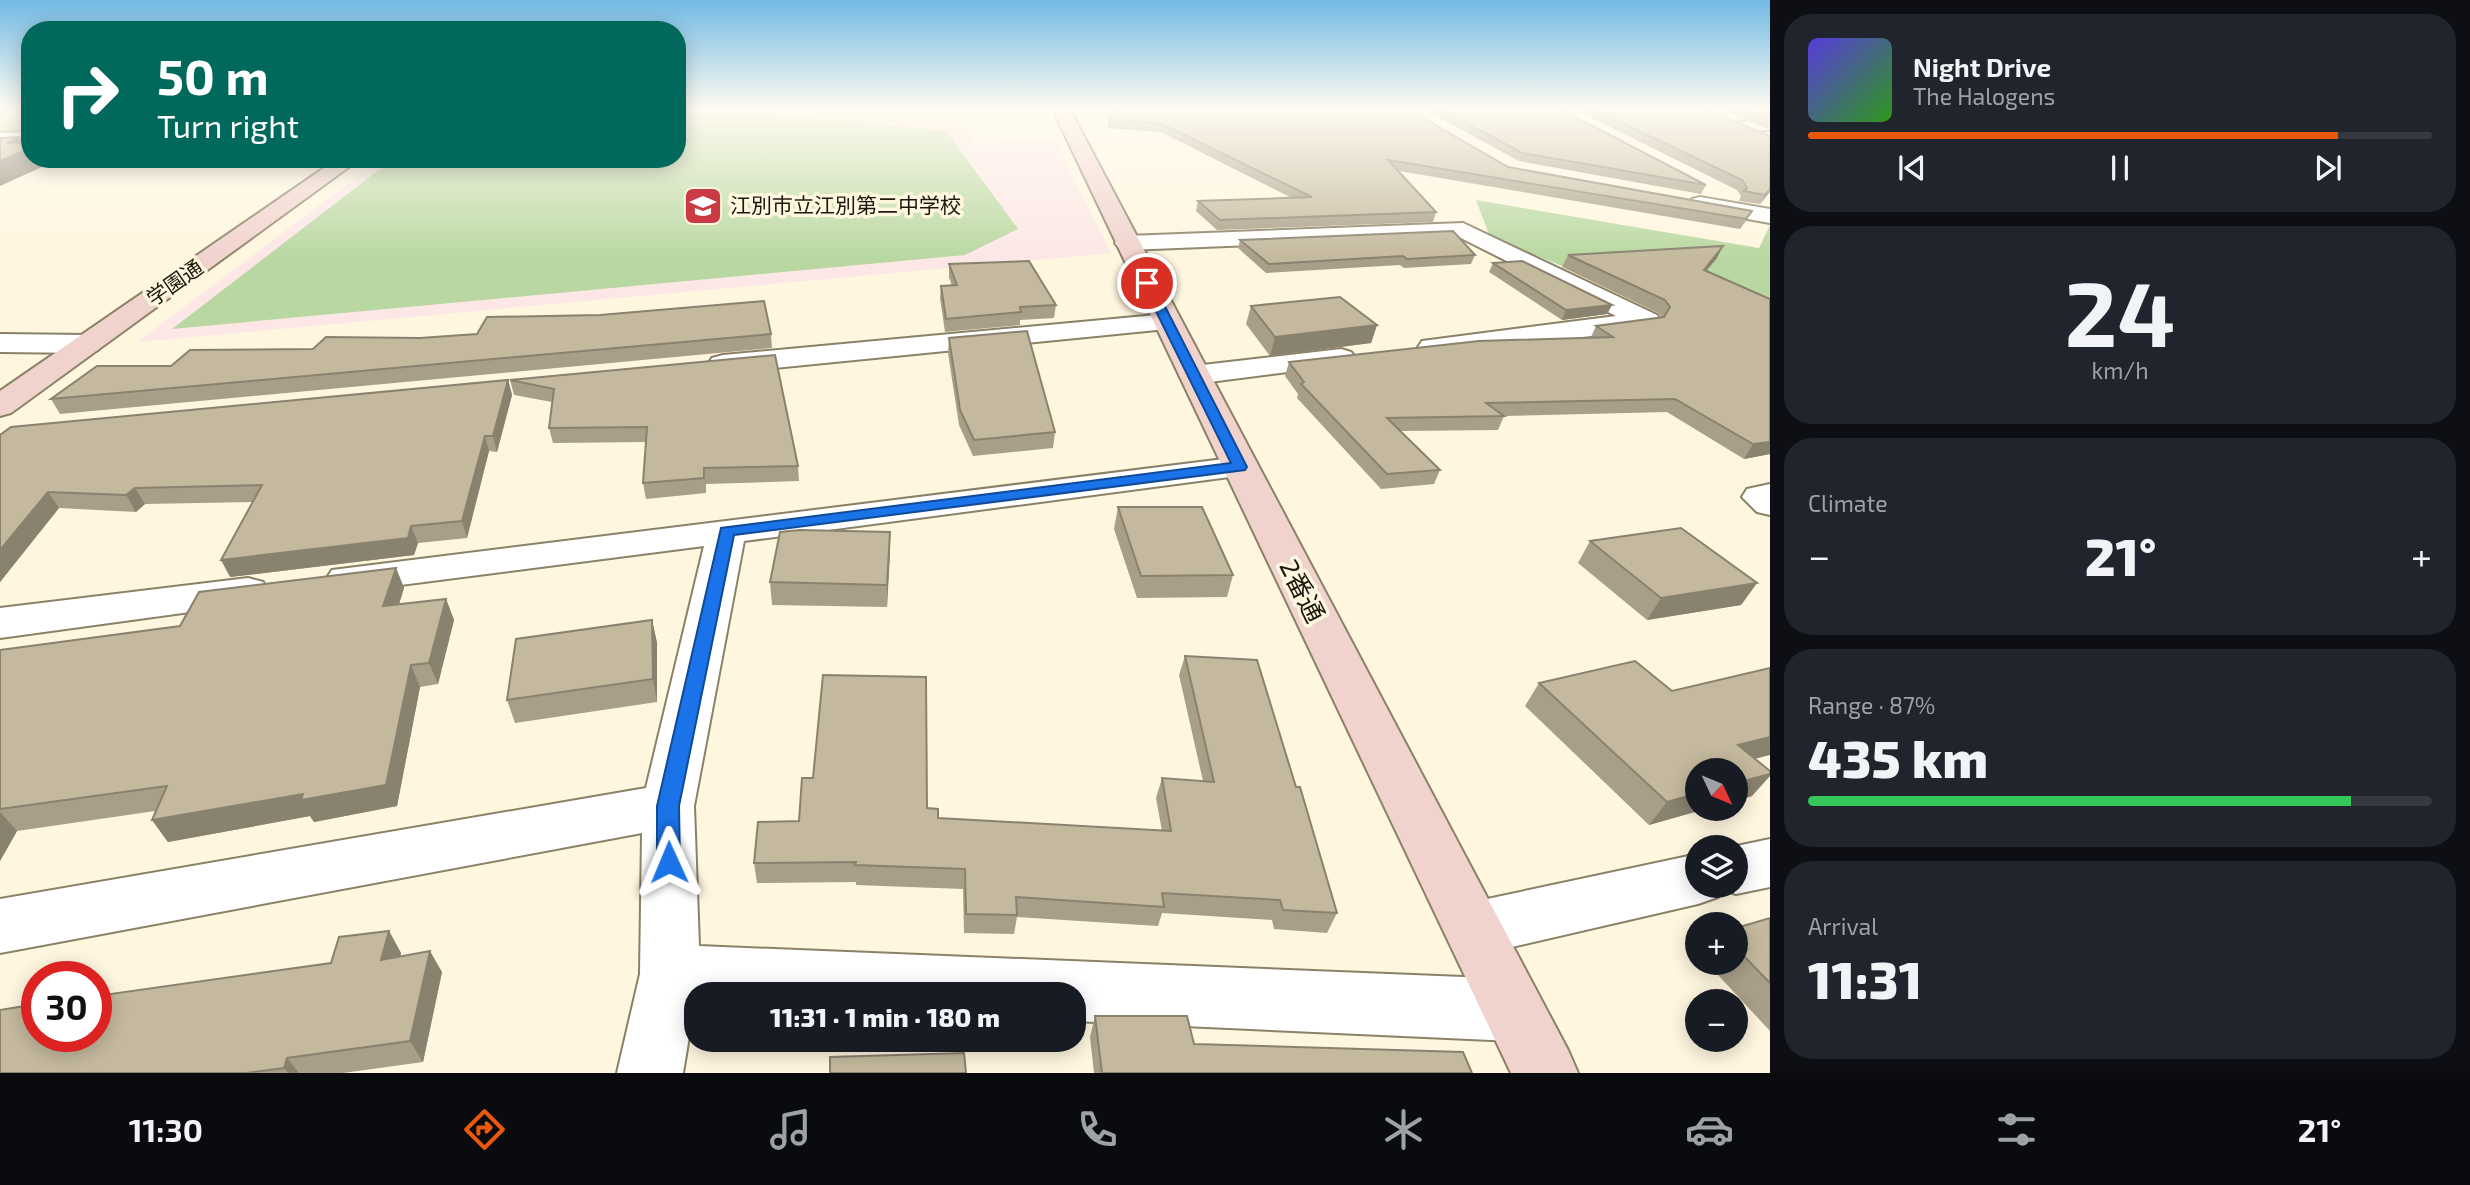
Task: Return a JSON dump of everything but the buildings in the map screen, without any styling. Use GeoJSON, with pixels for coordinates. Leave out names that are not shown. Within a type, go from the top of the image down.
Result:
{"type":"FeatureCollection","features":[{"type":"Feature","properties":{"kind":"street","name":"2番通"},"geometry":{"type":"LineString","coordinates":[[1085,158],[1545,1073]]}},
{"type":"Feature","properties":{"kind":"street","name":"学園通"},"geometry":{"type":"LineString","coordinates":[[5,423],[88,344],[337,168]]}},
{"type":"Feature","properties":{"kind":"street"},"geometry":{"type":"LineString","coordinates":[[1708,187],[1732,199],[1736,210]]}},
{"type":"Feature","properties":{"kind":"street"},"geometry":{"type":"LineString","coordinates":[[1684,201],[1770,216]]}},
{"type":"Feature","properties":{"kind":"street"},"geometry":{"type":"LineString","coordinates":[[1127,243],[1463,230],[1647,321],[1414,349]]}},
{"type":"Feature","properties":{"kind":"street"},"geometry":{"type":"LineString","coordinates":[[695,367],[1167,322]]}},
{"type":"Feature","properties":{"kind":"street"},"geometry":{"type":"LineString","coordinates":[[0,343],[88,344]]}},
{"type":"Feature","properties":{"kind":"street"},"geometry":{"type":"LineString","coordinates":[[1194,376],[1372,354]]}},
{"type":"Feature","properties":{"kind":"street"},"geometry":{"type":"LineString","coordinates":[[0,623],[1240,467]]}},
{"type":"Feature","properties":{"kind":"street"},"geometry":{"type":"LineString","coordinates":[[1770,495],[1760,497],[1770,504]]}},
{"type":"Feature","properties":{"kind":"street"},"geometry":{"type":"LineString","coordinates":[[650,1073],[670,974],[668,806],[727,531]]}},
{"type":"Feature","properties":{"kind":"street"},"geometry":{"type":"LineString","coordinates":[[0,926],[668,806]]}},
{"type":"Feature","properties":{"kind":"street"},"geometry":{"type":"LineString","coordinates":[[1748,868],[1770,863]]}},
{"type":"Feature","properties":{"kind":"street"},"geometry":{"type":"LineString","coordinates":[[1473,929],[1685,882]]}},
{"type":"Feature","properties":{"kind":"street"},"geometry":{"type":"LineString","coordinates":[[670,974],[1513,1010]]}},
{"type":"Feature","properties":{"kind":"shaded area","name":"江別市立江別第二中学校"},"geometry":{"type":"Polygon","coordinates":[[[686,158],[1064,158],[1111,253],[137,342],[369,168],[686,168],[686,158]]]}},
{"type":"Feature","properties":{"kind":"green space","name":"江別市立江別第二中学校"},"geometry":{"type":"Polygon","coordinates":[[[686,158],[966,158],[1018,229],[965,255],[172,329],[381,168],[686,168],[686,158]]]}},
{"type":"Feature","properties":{"kind":"green space"},"geometry":{"type":"Polygon","coordinates":[[[1476,200],[1759,248],[1770,225],[1770,307],[1637,296],[1490,237],[1476,200]]]}},
{"type":"Feature","properties":{"kind":"place","name":"江別市立江別第二中学校"},"geometry":{"type":"Point","coordinates":[703,206]}},
{"type":"Feature","properties":{"kind":"route"},"geometry":{"type":"LineString","coordinates":[[669,862],[668,806],[727,531],[1240,467],[1147,283]]}}]}
